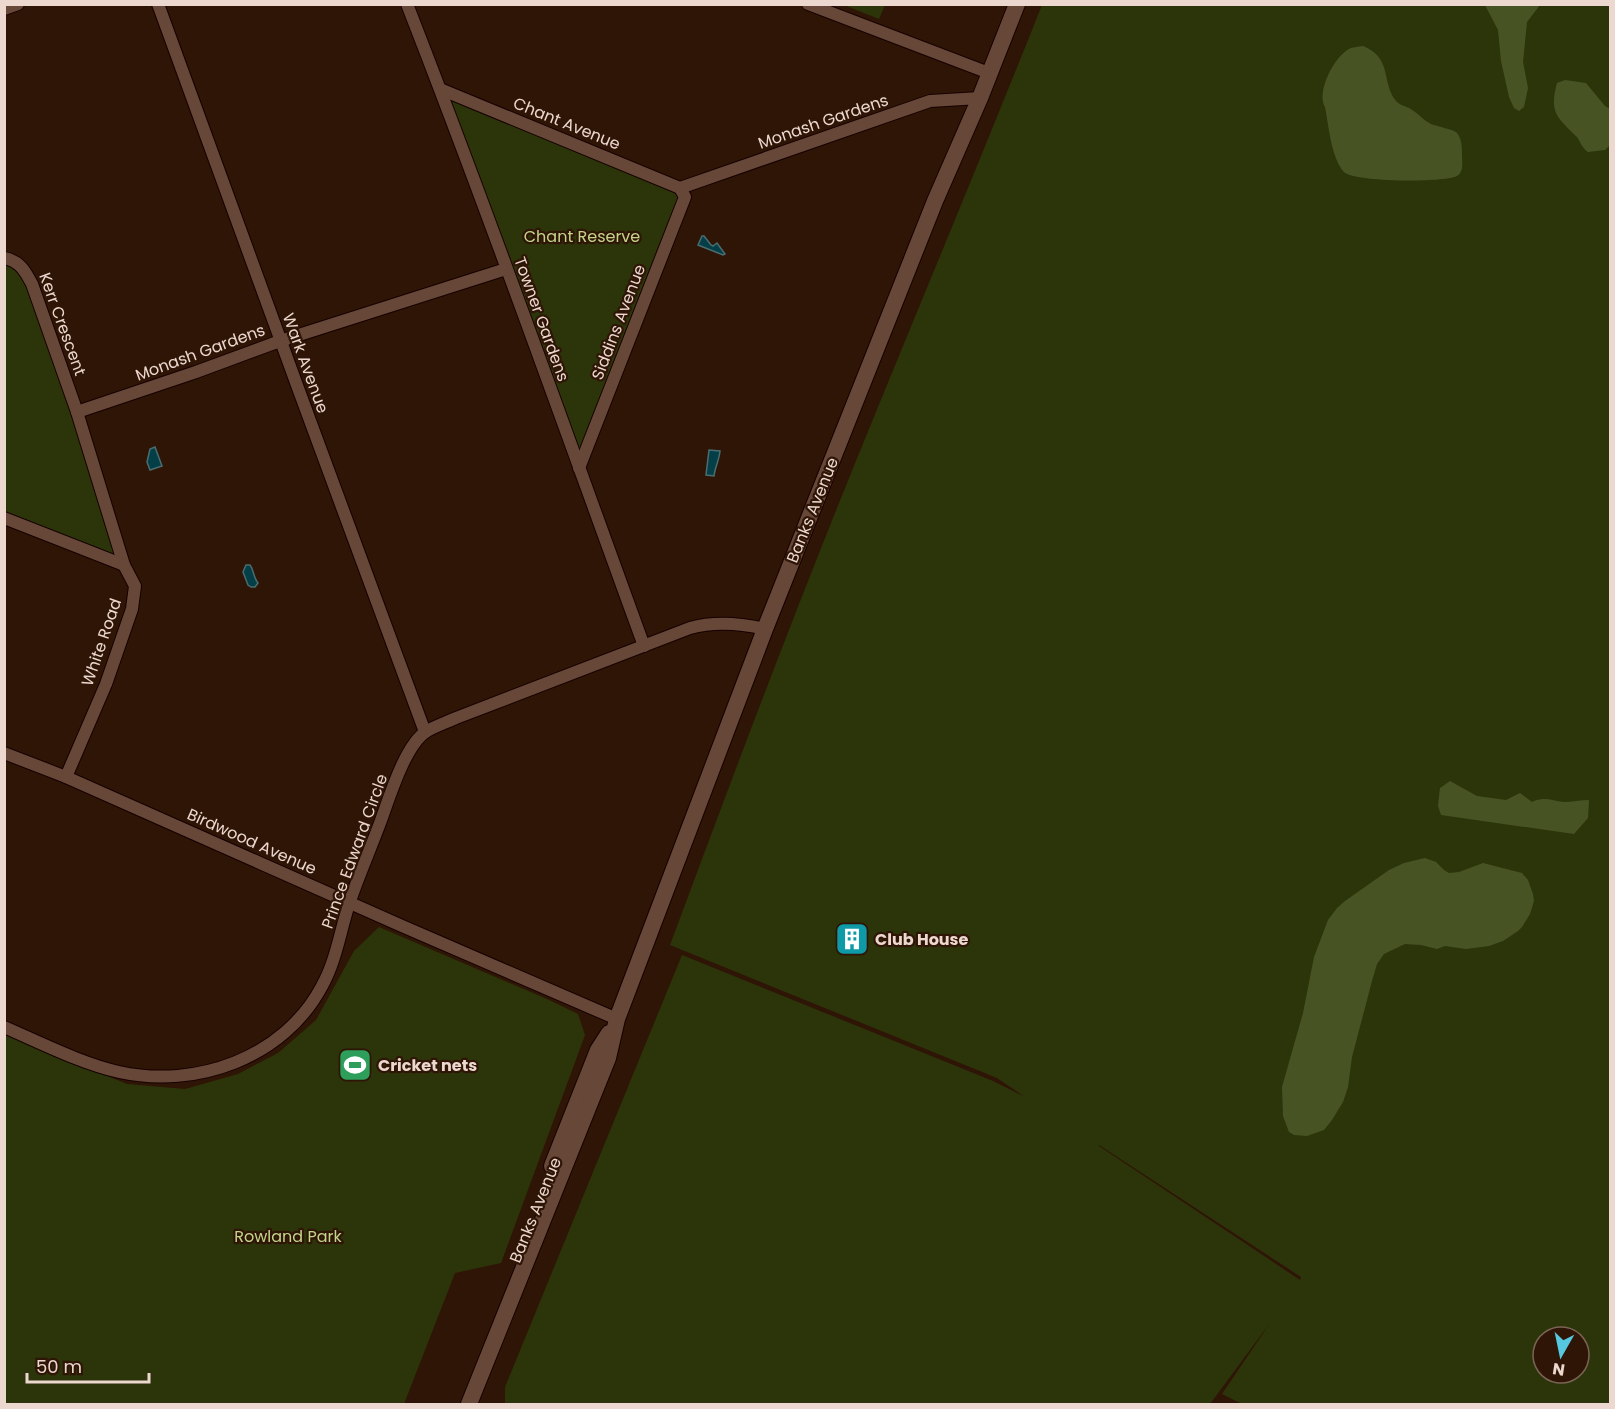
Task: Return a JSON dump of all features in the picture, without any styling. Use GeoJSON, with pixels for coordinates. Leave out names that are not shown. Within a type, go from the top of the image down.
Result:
{"type":"FeatureCollection","features":[{"type":"Feature","properties":{"kind":"street"},"geometry":{"type":"LineString","coordinates":[[4,9],[18,4]]}},
{"type":"Feature","properties":{"kind":"street","name":"Wark Avenue"},"geometry":{"type":"LineString","coordinates":[[158,4],[425,732]]}},
{"type":"Feature","properties":{"kind":"street","name":"Towner Gardens"},"geometry":{"type":"LineString","coordinates":[[407,4],[644,646]]}},
{"type":"Feature","properties":{"kind":"street"},"geometry":{"type":"LineString","coordinates":[[808,4],[989,73]]}},
{"type":"Feature","properties":{"kind":"street","name":"Banks Avenue"},"geometry":{"type":"LineString","coordinates":[[469,1404],[608,1058],[617,1019],[765,629],[935,201],[980,98],[1017,4]]}},
{"type":"Feature","properties":{"kind":"street","name":"Chant Avenue"},"geometry":{"type":"LineString","coordinates":[[440,89],[680,188]]}},
{"type":"Feature","properties":{"kind":"street","name":"Monash Gardens"},"geometry":{"type":"LineString","coordinates":[[680,188],[930,101],[980,98]]}},
{"type":"Feature","properties":{"kind":"street","name":"Siddins Avenue"},"geometry":{"type":"LineString","coordinates":[[579,468],[685,197],[680,188]]}},
{"type":"Feature","properties":{"kind":"street","name":"Kerr Crescent"},"geometry":{"type":"LineString","coordinates":[[4,258],[19,263],[32,284],[77,412]]}},
{"type":"Feature","properties":{"kind":"street","name":"Monash Gardens"},"geometry":{"type":"LineString","coordinates":[[77,412],[280,341],[506,269]]}},
{"type":"Feature","properties":{"kind":"street","name":"White Road"},"geometry":{"type":"LineString","coordinates":[[66,777],[106,684],[132,609],[135,586],[124,566],[77,412]]}},
{"type":"Feature","properties":{"kind":"street"},"geometry":{"type":"LineString","coordinates":[[4,518],[124,566]]}},
{"type":"Feature","properties":{"kind":"street","name":"Prince Edward Circle"},"geometry":{"type":"LineString","coordinates":[[4,1027],[86,1062],[118,1072],[145,1076],[195,1075],[222,1068],[249,1057],[271,1045],[297,1023],[322,987],[331,968],[350,903],[399,774],[408,753],[425,732],[690,628],[723,623],[765,629]]}},
{"type":"Feature","properties":{"kind":"street","name":"Birdwood Avenue"},"geometry":{"type":"LineString","coordinates":[[4,753],[66,777],[617,1019]]}},
{"type":"Feature","properties":{"kind":"street","name":"Banks Avenue"},"geometry":{"type":"LineString","coordinates":[[458,1404],[598,1050],[617,1019]]}},
{"type":"Feature","properties":{"kind":"green space"},"geometry":{"type":"Polygon","coordinates":[[[844,5],[885,5],[879,19],[844,5]]]}},
{"type":"Feature","properties":{"kind":"green space"},"geometry":{"type":"Polygon","coordinates":[[[1042,5],[1610,5],[1610,1404],[1242,1404],[1222,1394],[1270,1323],[1210,1404],[505,1404],[505,1387],[682,955],[993,1081],[1025,1097],[997,1078],[670,945],[753,724],[864,441],[1042,5]],[[1099,1145],[1300,1280],[1301,1277],[1099,1145]]]}},
{"type":"Feature","properties":{"kind":"green space"},"geometry":{"type":"Polygon","coordinates":[[[1485,5],[1540,5],[1527,22],[1523,62],[1528,88],[1524,107],[1519,111],[1514,108],[1509,97],[1501,61],[1498,30],[1485,5]]]}},
{"type":"Feature","properties":{"kind":"green space"},"geometry":{"type":"Polygon","coordinates":[[[1363,46],[1373,51],[1383,64],[1389,87],[1397,102],[1431,124],[1457,133],[1461,144],[1462,164],[1461,172],[1457,176],[1435,180],[1380,180],[1344,172],[1333,150],[1323,93],[1332,67],[1343,53],[1354,47],[1363,46]]]}},
{"type":"Feature","properties":{"kind":"green space"},"geometry":{"type":"Polygon","coordinates":[[[1565,80],[1586,83],[1610,109],[1610,145],[1605,150],[1588,152],[1556,114],[1554,101],[1557,83],[1565,80]]]}},
{"type":"Feature","properties":{"kind":"green space","name":"Chant Reserve"},"geometry":{"type":"Polygon","coordinates":[[[440,89],[680,188],[685,197],[579,468],[440,89]]]}},
{"type":"Feature","properties":{"kind":"green space"},"geometry":{"type":"Polygon","coordinates":[[[4,258],[25,270],[124,565],[5,518],[4,258]]]}},
{"type":"Feature","properties":{"kind":"green space"},"geometry":{"type":"Polygon","coordinates":[[[1450,781],[1477,796],[1506,800],[1520,793],[1532,802],[1544,799],[1564,802],[1589,800],[1588,818],[1574,834],[1441,815],[1438,806],[1440,788],[1450,781]]]}},
{"type":"Feature","properties":{"kind":"green space"},"geometry":{"type":"Polygon","coordinates":[[[1425,858],[1436,862],[1449,873],[1459,872],[1483,863],[1522,873],[1528,880],[1533,894],[1534,901],[1530,914],[1518,931],[1503,941],[1489,946],[1466,949],[1445,946],[1437,949],[1405,944],[1384,954],[1377,964],[1372,981],[1343,1102],[1324,1130],[1307,1136],[1294,1135],[1289,1132],[1283,1116],[1282,1087],[1303,1013],[1314,957],[1328,920],[1345,901],[1389,870],[1404,863],[1425,858]]]}},
{"type":"Feature","properties":{"kind":"green space","name":"Rowland Park"},"geometry":{"type":"Polygon","coordinates":[[[379,927],[578,1014],[585,1035],[501,1263],[455,1273],[404,1404],[5,1404],[4,1034],[127,1084],[185,1089],[238,1074],[278,1053],[316,1020],[354,951],[379,927]]]}},
{"type":"Feature","properties":{"kind":"water"},"geometry":{"type":"Polygon","coordinates":[[[702,236],[713,246],[717,243],[725,254],[698,245],[702,236]]]}},
{"type":"Feature","properties":{"kind":"water"},"geometry":{"type":"Polygon","coordinates":[[[155,447],[162,466],[150,470],[147,462],[150,449],[155,447]]]}},
{"type":"Feature","properties":{"kind":"water"},"geometry":{"type":"Polygon","coordinates":[[[709,450],[720,451],[714,476],[706,475],[709,450]]]}},
{"type":"Feature","properties":{"kind":"water"},"geometry":{"type":"Polygon","coordinates":[[[246,565],[250,565],[258,583],[255,587],[248,585],[243,572],[246,565]]]}},
{"type":"Feature","properties":{"kind":"place","name":"Club House"},"geometry":{"type":"Point","coordinates":[852,939]}},
{"type":"Feature","properties":{"kind":"place","name":"Cricket nets"},"geometry":{"type":"Point","coordinates":[355,1065]}}]}
